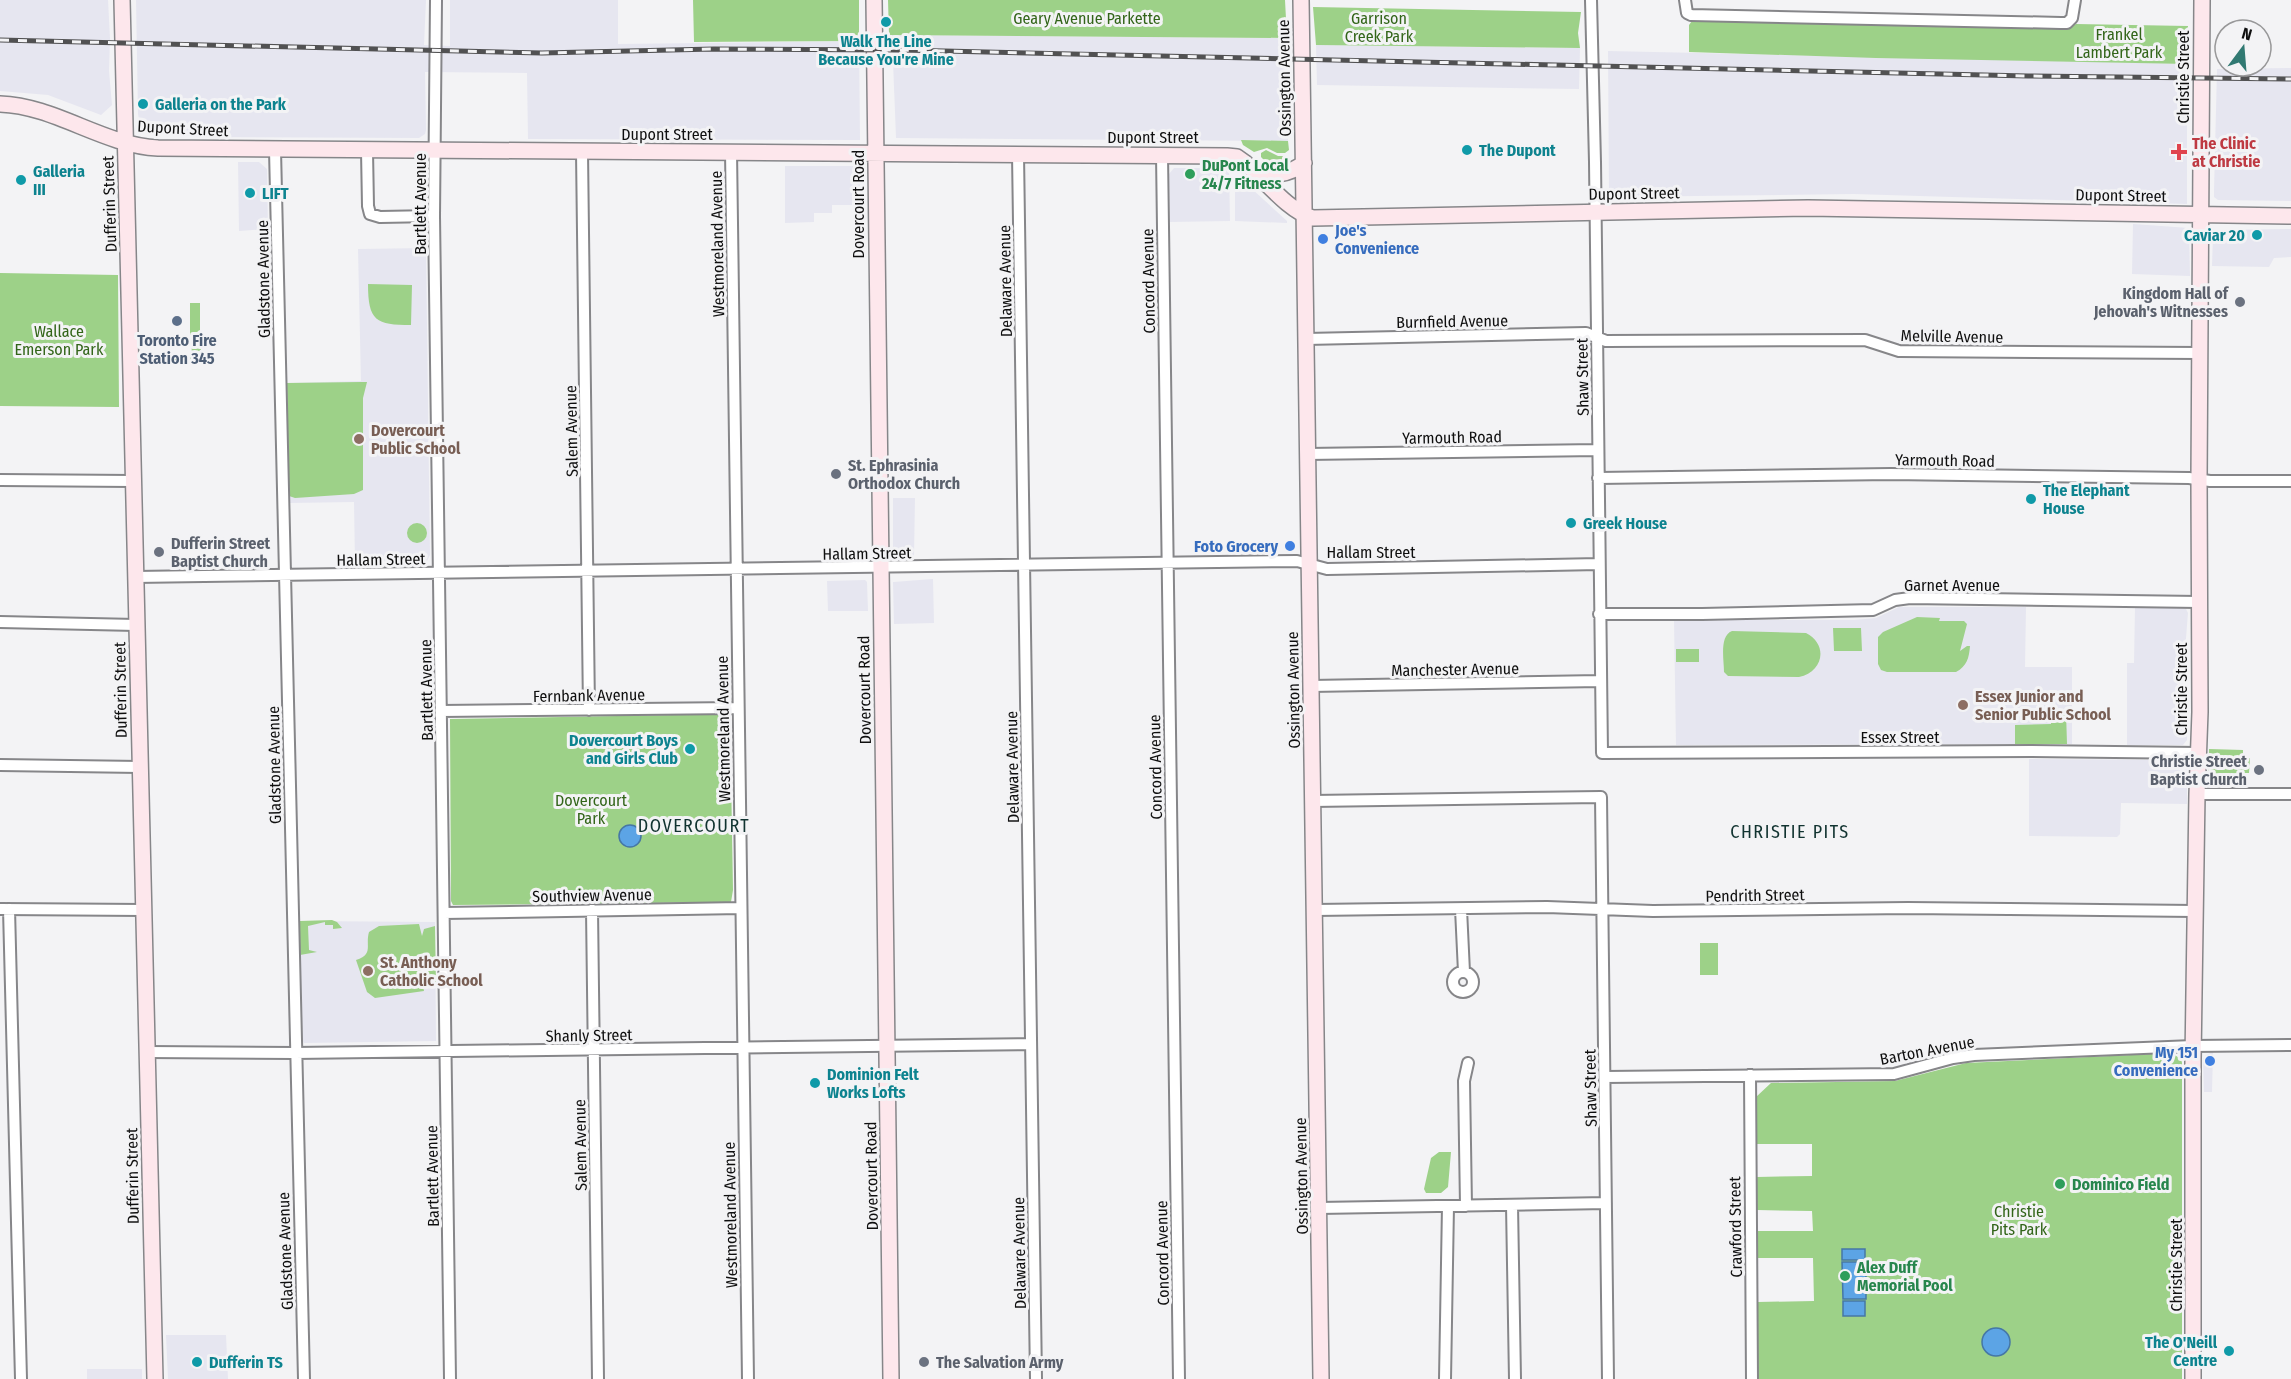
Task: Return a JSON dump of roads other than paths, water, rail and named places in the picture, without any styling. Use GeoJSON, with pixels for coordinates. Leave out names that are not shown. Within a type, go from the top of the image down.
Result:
{"type":"FeatureCollection","features":[{"type":"Feature","properties":{"kind":"street","name":"Dufferin Street"},"geometry":{"type":"LineString","coordinates":[[122,0],[154,1379]]}},
{"type":"Feature","properties":{"kind":"street","name":"Bartlett Avenue"},"geometry":{"type":"LineString","coordinates":[[436,0],[434,216],[450,1379]]}},
{"type":"Feature","properties":{"kind":"street","name":"Dovercourt Road"},"geometry":{"type":"LineString","coordinates":[[874,0],[891,1379]]}},
{"type":"Feature","properties":{"kind":"street","name":"Ossington Avenue"},"geometry":{"type":"LineString","coordinates":[[1301,0],[1321,1379]]}},
{"type":"Feature","properties":{"kind":"street","name":"Shaw Street"},"geometry":{"type":"LineString","coordinates":[[1591,0],[1602,753]]}},
{"type":"Feature","properties":{"kind":"street"},"geometry":{"type":"LineString","coordinates":[[1685,0],[1687,13],[1701,15],[2061,23],[2067,23],[2073,18],[2075,0]]}},
{"type":"Feature","properties":{"kind":"street","name":"Christie Street"},"geometry":{"type":"LineString","coordinates":[[2193,1379],[2193,1046],[2200,712],[2202,0]]}},
{"type":"Feature","properties":{"kind":"street","name":"Dupont Street"},"geometry":{"type":"LineString","coordinates":[[0,104],[22,106],[52,114],[125,142],[142,147],[158,148],[1162,155],[1237,158],[1304,216],[1313,218],[1879,208],[2291,216]]}},
{"type":"Feature","properties":{"kind":"street","name":"Gladstone Avenue"},"geometry":{"type":"LineString","coordinates":[[275,150],[304,1379]]}},
{"type":"Feature","properties":{"kind":"street"},"geometry":{"type":"LineString","coordinates":[[367,151],[370,214],[380,217],[434,216]]}},
{"type":"Feature","properties":{"kind":"street","name":"Salem Avenue"},"geometry":{"type":"LineString","coordinates":[[582,152],[589,710]]}},
{"type":"Feature","properties":{"kind":"street","name":"Westmoreland Avenue"},"geometry":{"type":"LineString","coordinates":[[731,152],[748,1379]]}},
{"type":"Feature","properties":{"kind":"street","name":"Delaware Avenue"},"geometry":{"type":"LineString","coordinates":[[1018,154],[1036,1379]]}},
{"type":"Feature","properties":{"kind":"street","name":"Concord Avenue"},"geometry":{"type":"LineString","coordinates":[[1162,155],[1179,1379]]}},
{"type":"Feature","properties":{"kind":"street"},"geometry":{"type":"LineString","coordinates":[[1255,172],[1286,174],[1304,163]]}},
{"type":"Feature","properties":{"kind":"street","name":"Burnfield Avenue"},"geometry":{"type":"LineString","coordinates":[[1306,339],[1586,333],[1597,339]]}},
{"type":"Feature","properties":{"kind":"street","name":"Melville Avenue"},"geometry":{"type":"LineString","coordinates":[[1597,339],[1606,341],[1865,340],[1899,351],[2200,353]]}},
{"type":"Feature","properties":{"kind":"street","name":"Yarmouth Road"},"geometry":{"type":"LineString","coordinates":[[1308,454],[1598,450]]}},
{"type":"Feature","properties":{"kind":"street","name":"Yarmouth Road"},"geometry":{"type":"LineString","coordinates":[[1598,478],[1903,474],[2291,481]]}},
{"type":"Feature","properties":{"kind":"street"},"geometry":{"type":"LineString","coordinates":[[0,480],[133,481]]}},
{"type":"Feature","properties":{"kind":"street","name":"Hallam Street"},"geometry":{"type":"LineString","coordinates":[[135,577],[1297,561],[1327,569],[1599,564]]}},
{"type":"Feature","properties":{"kind":"street","name":"Garnet Avenue"},"geometry":{"type":"LineString","coordinates":[[1599,614],[1874,610],[1895,600],[1910,598],[2199,602]]}},
{"type":"Feature","properties":{"kind":"street"},"geometry":{"type":"LineString","coordinates":[[0,622],[136,625]]}},
{"type":"Feature","properties":{"kind":"street","name":"Manchester Avenue"},"geometry":{"type":"LineString","coordinates":[[1311,686],[1600,681]]}},
{"type":"Feature","properties":{"kind":"street","name":"Fernbank Avenue"},"geometry":{"type":"LineString","coordinates":[[441,711],[738,708]]}},
{"type":"Feature","properties":{"kind":"street","name":"Essex Street"},"geometry":{"type":"LineString","coordinates":[[1602,753],[2030,751],[2198,753]]}},
{"type":"Feature","properties":{"kind":"street"},"geometry":{"type":"LineString","coordinates":[[0,765],[140,767]]}},
{"type":"Feature","properties":{"kind":"street"},"geometry":{"type":"LineString","coordinates":[[2197,794],[2291,794]]}},
{"type":"Feature","properties":{"kind":"street","name":"Shaw Street"},"geometry":{"type":"LineString","coordinates":[[1312,801],[1602,797],[1608,1379]]}},
{"type":"Feature","properties":{"kind":"street","name":"Pendrith Street"},"geometry":{"type":"LineString","coordinates":[[1315,910],[1589,907],[1603,910],[1908,908],[2195,911]]}},
{"type":"Feature","properties":{"kind":"street"},"geometry":{"type":"LineString","coordinates":[[21,1379],[11,976],[4,909],[144,910]]}},
{"type":"Feature","properties":{"kind":"street","name":"Southview Avenue"},"geometry":{"type":"LineString","coordinates":[[444,913],[741,909]]}},
{"type":"Feature","properties":{"kind":"street"},"geometry":{"type":"LineString","coordinates":[[1461,909],[1464,972]]}},
{"type":"Feature","properties":{"kind":"street","name":"Salem Avenue"},"geometry":{"type":"LineString","coordinates":[[592,910],[598,1379]]}},
{"type":"Feature","properties":{"kind":"street","name":"Shanly Street"},"geometry":{"type":"LineString","coordinates":[[147,1052],[445,1052],[1031,1044]]}},
{"type":"Feature","properties":{"kind":"street","name":"Barton Avenue"},"geometry":{"type":"LineString","coordinates":[[1605,1077],[1894,1074],[1953,1058],[1974,1055],[2193,1046],[2291,1046]]}},
{"type":"Feature","properties":{"kind":"street"},"geometry":{"type":"LineString","coordinates":[[1466,1206],[1464,1081],[1468,1063]]}},
{"type":"Feature","properties":{"kind":"street","name":"Crawford Street"},"geometry":{"type":"LineString","coordinates":[[1750,1075],[1752,1379]]}},
{"type":"Feature","properties":{"kind":"street"},"geometry":{"type":"LineString","coordinates":[[1319,1208],[1606,1203]]}},
{"type":"Feature","properties":{"kind":"street"},"geometry":{"type":"LineString","coordinates":[[1512,1205],[1515,1379]]}},
{"type":"Feature","properties":{"kind":"street"},"geometry":{"type":"LineString","coordinates":[[1445,1379],[1448,1206]]}},
{"type":"Feature","properties":{"kind":"water"},"geometry":{"type":"Polygon","coordinates":[[[630,825],[638,828],[641,836],[638,844],[630,847],[622,844],[619,836],[622,828],[630,825]]]}},
{"type":"Feature","properties":{"kind":"water"},"geometry":{"type":"Polygon","coordinates":[[[1842,1249],[1865,1249],[1865,1260],[1842,1260],[1842,1249]]]}},
{"type":"Feature","properties":{"kind":"water"},"geometry":{"type":"Polygon","coordinates":[[[1842,1262],[1866,1262],[1866,1299],[1843,1299],[1842,1262]]]}},
{"type":"Feature","properties":{"kind":"water"},"geometry":{"type":"Polygon","coordinates":[[[1843,1301],[1865,1301],[1865,1316],[1843,1316],[1843,1301]]]}},
{"type":"Feature","properties":{"kind":"water"},"geometry":{"type":"Polygon","coordinates":[[[1996,1328],[2006,1332],[2010,1342],[2006,1352],[1996,1356],[1986,1352],[1982,1342],[1986,1332],[1996,1328]]]}},
{"type":"Feature","properties":{"kind":"railway"},"geometry":{"type":"LineString","coordinates":[[0,40],[542,53],[714,49],[902,50],[2028,76],[2291,79]]}},
{"type":"Feature","properties":{"kind":"place","name":"Walk The Line Because You're Mine"},"geometry":{"type":"Point","coordinates":[886,22]}},
{"type":"Feature","properties":{"kind":"place","name":"Galleria on the Park"},"geometry":{"type":"Point","coordinates":[143,104]}},
{"type":"Feature","properties":{"kind":"place","name":"The Dupont"},"geometry":{"type":"Point","coordinates":[1467,150]}},
{"type":"Feature","properties":{"kind":"place","name":"The Clinic at Christie"},"geometry":{"type":"Point","coordinates":[2179,152]}},
{"type":"Feature","properties":{"kind":"place","name":"DuPont Local 24/7 Fitness"},"geometry":{"type":"Point","coordinates":[1190,174]}},
{"type":"Feature","properties":{"kind":"place","name":"Galleria III"},"geometry":{"type":"Point","coordinates":[21,180]}},
{"type":"Feature","properties":{"kind":"place","name":"LIFT"},"geometry":{"type":"Point","coordinates":[250,193]}},
{"type":"Feature","properties":{"kind":"place","name":"Caviar 20"},"geometry":{"type":"Point","coordinates":[2257,235]}},
{"type":"Feature","properties":{"kind":"place","name":"Joe's Convenience"},"geometry":{"type":"Point","coordinates":[1323,239]}},
{"type":"Feature","properties":{"kind":"place","name":"Kingdom Hall of Jehovah's Witnesses"},"geometry":{"type":"Point","coordinates":[2240,302]}},
{"type":"Feature","properties":{"kind":"place","name":"Toronto Fire Station 345"},"geometry":{"type":"Point","coordinates":[177,321]}},
{"type":"Feature","properties":{"kind":"place","name":"Dovercourt Public School"},"geometry":{"type":"Point","coordinates":[359,439]}},
{"type":"Feature","properties":{"kind":"place","name":"St. Ephrasinia Orthodox Church"},"geometry":{"type":"Point","coordinates":[836,474]}},
{"type":"Feature","properties":{"kind":"place","name":"The Elephant House"},"geometry":{"type":"Point","coordinates":[2031,499]}},
{"type":"Feature","properties":{"kind":"place","name":"Greek House"},"geometry":{"type":"Point","coordinates":[1571,523]}},
{"type":"Feature","properties":{"kind":"place","name":"Foto Grocery"},"geometry":{"type":"Point","coordinates":[1290,546]}},
{"type":"Feature","properties":{"kind":"place","name":"Dufferin Street Baptist Church"},"geometry":{"type":"Point","coordinates":[159,552]}},
{"type":"Feature","properties":{"kind":"place","name":"Essex Junior and Senior Public School"},"geometry":{"type":"Point","coordinates":[1963,705]}},
{"type":"Feature","properties":{"kind":"place","name":"Dovercourt Boys and Girls Club"},"geometry":{"type":"Point","coordinates":[690,749]}},
{"type":"Feature","properties":{"kind":"place","name":"Christie Street Baptist Church"},"geometry":{"type":"Point","coordinates":[2259,770]}},
{"type":"Feature","properties":{"kind":"place","name":"St. Anthony Catholic School"},"geometry":{"type":"Point","coordinates":[368,971]}},
{"type":"Feature","properties":{"kind":"place","name":"My 151 Convenience"},"geometry":{"type":"Point","coordinates":[2210,1061]}},
{"type":"Feature","properties":{"kind":"place","name":"Dominion Felt Works Lofts"},"geometry":{"type":"Point","coordinates":[815,1083]}},
{"type":"Feature","properties":{"kind":"place","name":"Dominico Field"},"geometry":{"type":"Point","coordinates":[2060,1184]}},
{"type":"Feature","properties":{"kind":"place","name":"Alex Duff Memorial Pool"},"geometry":{"type":"Point","coordinates":[1845,1276]}},
{"type":"Feature","properties":{"kind":"place","name":"The O'Neill Centre"},"geometry":{"type":"Point","coordinates":[2229,1351]}},
{"type":"Feature","properties":{"kind":"place","name":"Dufferin TS"},"geometry":{"type":"Point","coordinates":[197,1362]}},
{"type":"Feature","properties":{"kind":"place","name":"The Salvation Army"},"geometry":{"type":"Point","coordinates":[924,1362]}},
{"type":"Feature","properties":{"kind":"district","name":"DOVERCOURT"},"geometry":{"type":"Point","coordinates":[694,826]}},
{"type":"Feature","properties":{"kind":"district","name":"CHRISTIE PITS"},"geometry":{"type":"Point","coordinates":[1790,832]}},
{"type":"Feature","properties":{"kind":"park label","name":"Geary Avenue Parkette"},"geometry":{"type":"Point","coordinates":[1087,18]}},
{"type":"Feature","properties":{"kind":"park label","name":"Garrison Creek Park"},"geometry":{"type":"Point","coordinates":[1379,27]}},
{"type":"Feature","properties":{"kind":"park label","name":"Frankel Lambert Park"},"geometry":{"type":"Point","coordinates":[2119,43]}},
{"type":"Feature","properties":{"kind":"park label","name":"Wallace Emerson Park"},"geometry":{"type":"Point","coordinates":[59,340]}},
{"type":"Feature","properties":{"kind":"park label","name":"Dovercourt Park"},"geometry":{"type":"Point","coordinates":[591,809]}},
{"type":"Feature","properties":{"kind":"park label","name":"Christie Pits Park"},"geometry":{"type":"Point","coordinates":[2019,1220]}}]}
